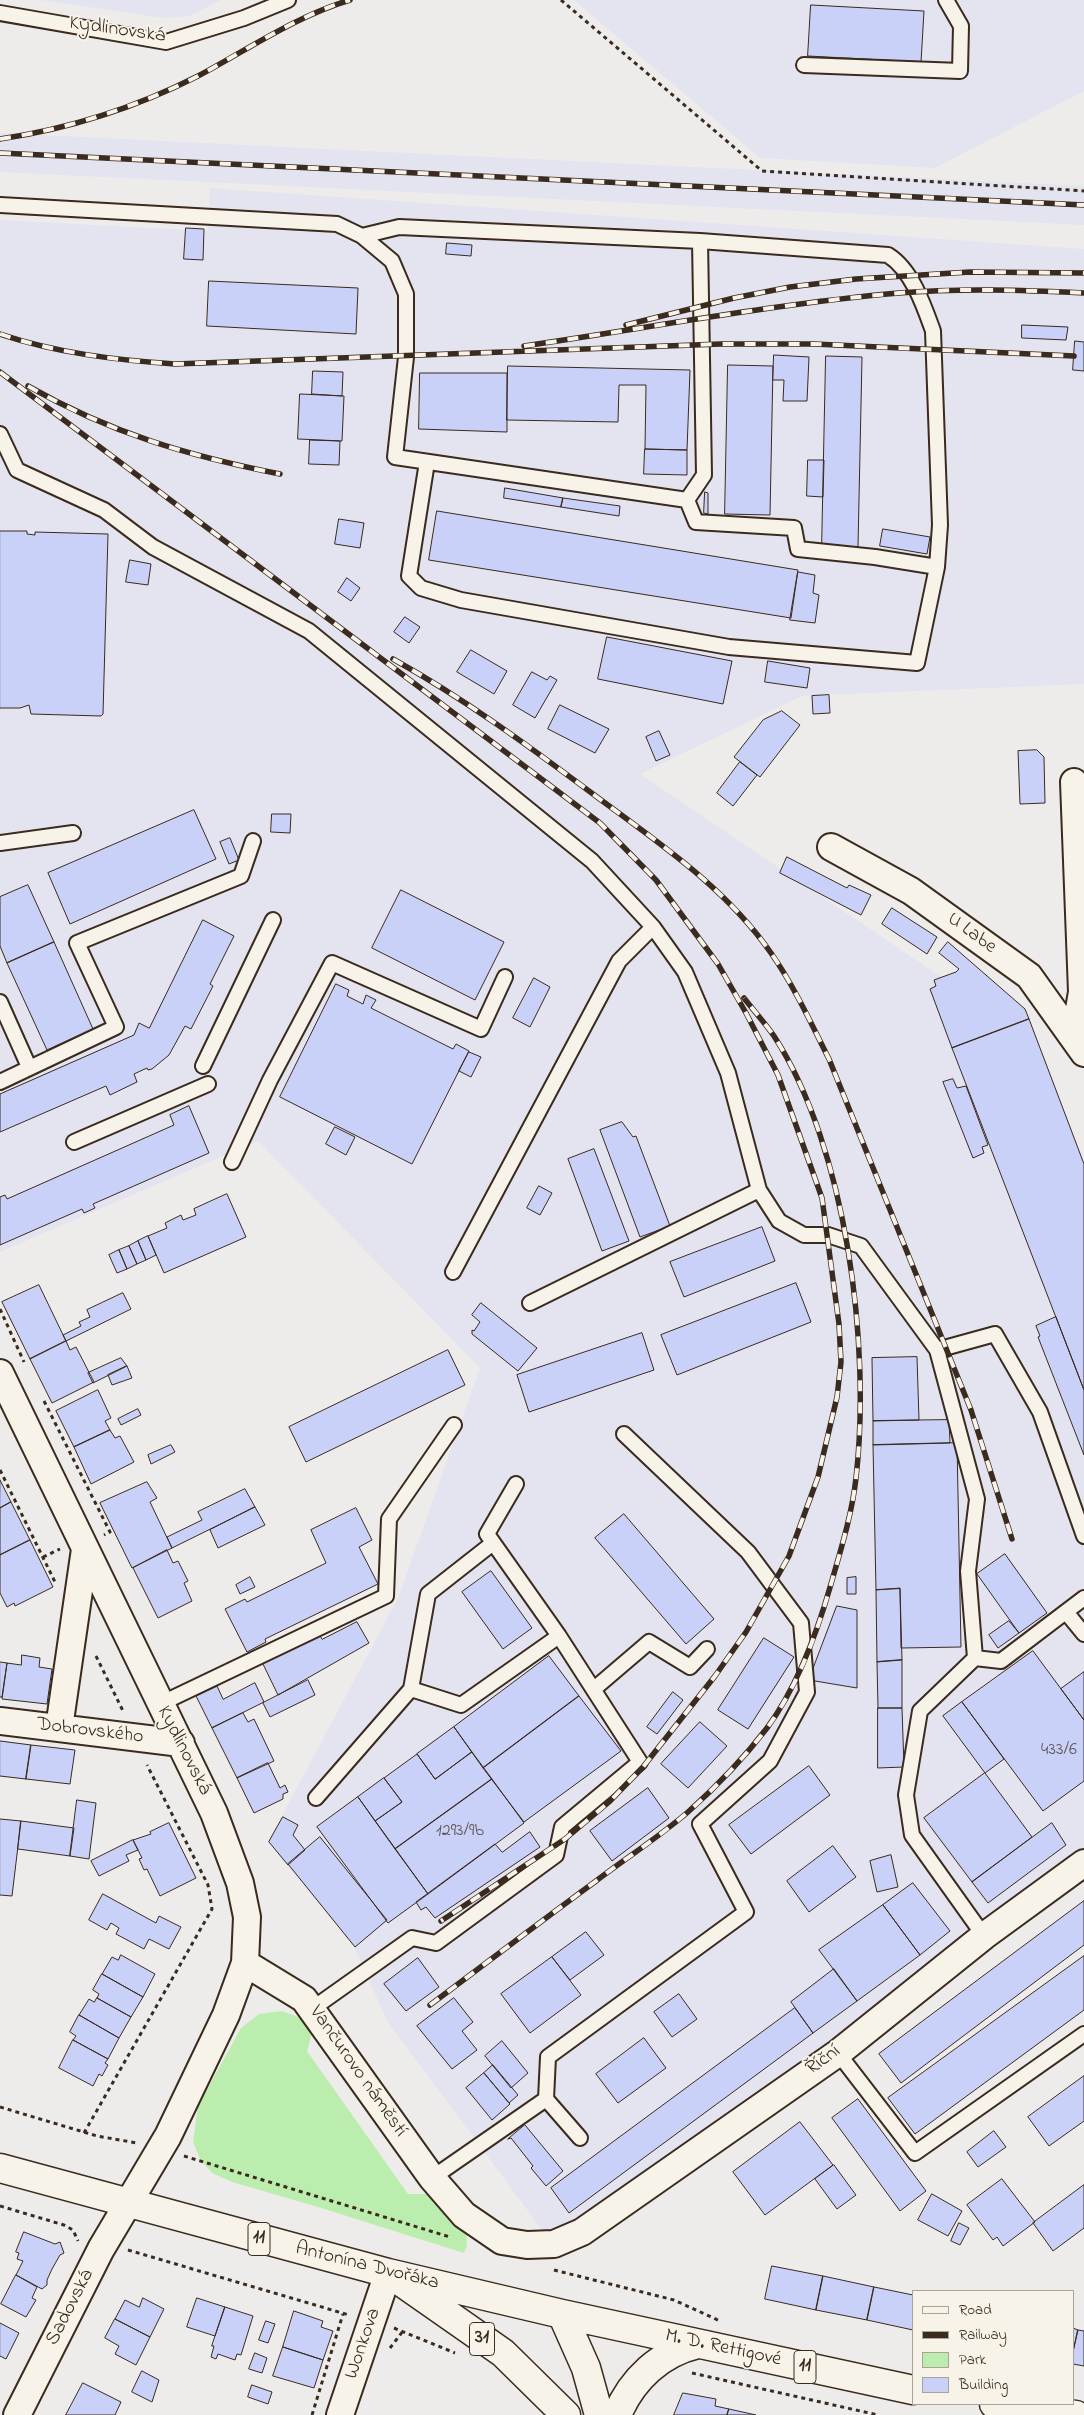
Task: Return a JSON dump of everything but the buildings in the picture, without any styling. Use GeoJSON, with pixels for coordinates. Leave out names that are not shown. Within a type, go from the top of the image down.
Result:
{"type":"FeatureCollection","features":[{"type":"Feature","properties":{"kind":"main road","name":"Antonína Dvořáka"},"geometry":{"type":"LineString","coordinates":[[0,2168],[388,2273],[562,2314]]}},
{"type":"Feature","properties":{"kind":"main road","name":"31"},"geometry":{"type":"LineString","coordinates":[[388,2273],[503,2353],[566,2415]]}},
{"type":"Feature","properties":{"kind":"main road","name":"M. D. Rettigové"},"geometry":{"type":"LineString","coordinates":[[562,2314],[912,2390]]}},
{"type":"Feature","properties":{"kind":"main road"},"geometry":{"type":"LineString","coordinates":[[562,2314],[586,2368],[598,2415]]}},
{"type":"Feature","properties":{"kind":"main road"},"geometry":{"type":"LineString","coordinates":[[618,2415],[628,2391],[640,2376],[668,2354],[698,2344]]}},
{"type":"Feature","properties":{"kind":"main road"},"geometry":{"type":"LineString","coordinates":[[974,2405],[1006,2415]]}},
{"type":"Feature","properties":{"kind":"main road"},"geometry":{"type":"LineString","coordinates":[[1001,2405],[1076,2415]]}},
{"type":"Feature","properties":{"kind":"street"},"geometry":{"type":"LineString","coordinates":[[1074,782],[1082,992],[1079,1046]]}},
{"type":"Feature","properties":{"kind":"street","name":"U Labe"},"geometry":{"type":"LineString","coordinates":[[831,847],[911,891],[1029,976],[1079,1046]]}},
{"type":"Feature","properties":{"kind":"street","name":"Kydlinovská"},"geometry":{"type":"LineString","coordinates":[[0,1373],[93,1542],[160,1704],[181,1743],[214,1813],[240,1883],[246,1917],[244,1963]]}},
{"type":"Feature","properties":{"kind":"street"},"geometry":{"type":"LineString","coordinates":[[59,1728],[93,1542]]}},
{"type":"Feature","properties":{"kind":"street","name":"Dobrovského"},"geometry":{"type":"LineString","coordinates":[[0,1721],[181,1743]]}},
{"type":"Feature","properties":{"kind":"street","name":"Říční"},"geometry":{"type":"LineString","coordinates":[[551,2256],[582,2232],[838,2052],[984,1936],[1084,1863]]}},
{"type":"Feature","properties":{"kind":"street"},"geometry":{"type":"LineString","coordinates":[[129,2204],[161,2150],[226,2016],[244,1963]]}},
{"type":"Feature","properties":{"kind":"street","name":"Vančurovo náměstí"},"geometry":{"type":"LineString","coordinates":[[244,1963],[304,1999],[432,2178],[464,2215],[502,2241],[527,2245],[551,2256]]}},
{"type":"Feature","properties":{"kind":"street","name":"Sadovská"},"geometry":{"type":"LineString","coordinates":[[17,2415],[101,2249],[129,2204]]}},
{"type":"Feature","properties":{"kind":"street","name":"Wonkova"},"geometry":{"type":"LineString","coordinates":[[340,2415],[388,2273]]}},
{"type":"Feature","properties":{"kind":"lane","name":"Kydlinovská"},"geometry":{"type":"LineString","coordinates":[[0,13],[166,42],[244,18],[288,0]]}},
{"type":"Feature","properties":{"kind":"lane"},"geometry":{"type":"LineString","coordinates":[[804,65],[960,71],[961,26],[946,0]]}},
{"type":"Feature","properties":{"kind":"lane"},"geometry":{"type":"LineString","coordinates":[[0,205],[337,224],[362,236],[392,261],[406,294],[406,357],[395,457],[687,500]]}},
{"type":"Feature","properties":{"kind":"lane"},"geometry":{"type":"LineString","coordinates":[[362,236],[399,227],[700,242],[888,255],[899,262],[924,306],[933,331],[940,525],[937,567],[917,662],[729,646],[461,600],[421,588],[409,576],[427,462]]}},
{"type":"Feature","properties":{"kind":"lane"},"geometry":{"type":"LineString","coordinates":[[687,500],[704,475],[700,242]]}},
{"type":"Feature","properties":{"kind":"lane"},"geometry":{"type":"LineString","coordinates":[[0,434],[17,470],[104,510],[153,547],[309,631],[592,861],[653,927],[685,972],[728,1073],[759,1190],[779,1221],[804,1235],[828,1235],[861,1246],[937,1350],[977,1499],[968,1571],[975,1658]]}},
{"type":"Feature","properties":{"kind":"lane"},"geometry":{"type":"LineString","coordinates":[[687,500],[696,522],[794,528],[798,549],[875,557],[937,567]]}},
{"type":"Feature","properties":{"kind":"lane"},"geometry":{"type":"LineString","coordinates":[[0,843],[73,833]]}},
{"type":"Feature","properties":{"kind":"lane"},"geometry":{"type":"LineString","coordinates":[[0,1082],[116,1027],[76,944],[241,876],[253,841]]}},
{"type":"Feature","properties":{"kind":"lane"},"geometry":{"type":"LineString","coordinates":[[203,1066],[273,920]]}},
{"type":"Feature","properties":{"kind":"lane"},"geometry":{"type":"LineString","coordinates":[[453,1272],[619,962],[653,927]]}},
{"type":"Feature","properties":{"kind":"lane"},"geometry":{"type":"LineString","coordinates":[[232,1162],[270,1080],[332,963],[481,1029],[505,977]]}},
{"type":"Feature","properties":{"kind":"lane"},"geometry":{"type":"LineString","coordinates":[[0,1002],[29,1067]]}},
{"type":"Feature","properties":{"kind":"lane"},"geometry":{"type":"LineString","coordinates":[[74,1142],[208,1084]]}},
{"type":"Feature","properties":{"kind":"lane"},"geometry":{"type":"LineString","coordinates":[[530,1303],[759,1190]]}},
{"type":"Feature","properties":{"kind":"lane"},"geometry":{"type":"LineString","coordinates":[[937,1350],[995,1334],[1040,1412],[1084,1536]]}},
{"type":"Feature","properties":{"kind":"lane"},"geometry":{"type":"LineString","coordinates":[[160,1704],[386,1596],[389,1519],[454,1425]]}},
{"type":"Feature","properties":{"kind":"lane"},"geometry":{"type":"LineString","coordinates":[[580,2138],[546,2099],[548,2057],[746,1912],[700,1824],[770,1761],[807,1692],[801,1623],[748,1552],[624,1434]]}},
{"type":"Feature","properties":{"kind":"lane"},"geometry":{"type":"LineString","coordinates":[[312,2009],[412,1938],[436,1943],[556,1855],[562,1827],[640,1762],[560,1636],[487,1534],[516,1484]]}},
{"type":"Feature","properties":{"kind":"lane"},"geometry":{"type":"LineString","coordinates":[[316,1798],[411,1689],[428,1594],[493,1543]]}},
{"type":"Feature","properties":{"kind":"lane"},"geometry":{"type":"LineString","coordinates":[[975,1658],[1001,1661],[1084,1598]]}},
{"type":"Feature","properties":{"kind":"lane"},"geometry":{"type":"LineString","coordinates":[[1066,1612],[1084,1634]]}},
{"type":"Feature","properties":{"kind":"lane"},"geometry":{"type":"LineString","coordinates":[[411,1689],[461,1705],[560,1636]]}},
{"type":"Feature","properties":{"kind":"lane"},"geometry":{"type":"LineString","coordinates":[[594,1689],[649,1642],[690,1667],[707,1649]]}},
{"type":"Feature","properties":{"kind":"lane"},"geometry":{"type":"LineString","coordinates":[[975,1658],[920,1711],[906,1795],[912,1835],[984,1936]]}},
{"type":"Feature","properties":{"kind":"lane"},"geometry":{"type":"LineString","coordinates":[[838,2052],[915,2153],[1084,2034]]}},
{"type":"Feature","properties":{"kind":"lane"},"geometry":{"type":"LineString","coordinates":[[432,2178],[546,2099]]}},
{"type":"Feature","properties":{"kind":"path"},"geometry":{"type":"LineString","coordinates":[[561,0],[762,171],[1084,191]]}},
{"type":"Feature","properties":{"kind":"path"},"geometry":{"type":"LineString","coordinates":[[0,1309],[28,1369]]}},
{"type":"Feature","properties":{"kind":"path"},"geometry":{"type":"LineString","coordinates":[[40,1394],[110,1532],[93,1542]]}},
{"type":"Feature","properties":{"kind":"path"},"geometry":{"type":"LineString","coordinates":[[0,1470],[56,1583]]}},
{"type":"Feature","properties":{"kind":"path"},"geometry":{"type":"LineString","coordinates":[[92,1648],[126,1716]]}},
{"type":"Feature","properties":{"kind":"path"},"geometry":{"type":"LineString","coordinates":[[84,2132],[212,1908],[208,1885],[143,1756]]}},
{"type":"Feature","properties":{"kind":"path"},"geometry":{"type":"LineString","coordinates":[[0,2107],[84,2132],[161,2150],[457,2239]]}},
{"type":"Feature","properties":{"kind":"path"},"geometry":{"type":"LineString","coordinates":[[0,2206],[64,2225],[73,2230],[78,2241]]}},
{"type":"Feature","properties":{"kind":"path"},"geometry":{"type":"LineString","coordinates":[[120,2255],[126,2250],[372,2322]]}},
{"type":"Feature","properties":{"kind":"path"},"geometry":{"type":"LineString","coordinates":[[551,2256],[674,2300],[722,2321]]}},
{"type":"Feature","properties":{"kind":"path"},"geometry":{"type":"LineString","coordinates":[[312,2415],[343,2314]]}},
{"type":"Feature","properties":{"kind":"path"},"geometry":{"type":"LineString","coordinates":[[655,2365],[878,2415]]}},
{"type":"Feature","properties":{"kind":"shaded area"},"geometry":{"type":"Polygon","coordinates":[[[40,0],[221,0],[190,16],[163,18],[40,0]]]}},
{"type":"Feature","properties":{"kind":"shaded area"},"geometry":{"type":"Polygon","coordinates":[[[574,0],[1084,0],[1084,91],[935,168],[760,158],[574,0]]]}},
{"type":"Feature","properties":{"kind":"shaded area"},"geometry":{"type":"Polygon","coordinates":[[[0,133],[1084,186],[1084,225],[0,172],[0,133]]]}},
{"type":"Feature","properties":{"kind":"shaded area"},"geometry":{"type":"Polygon","coordinates":[[[210,188],[1084,249],[1084,684],[802,696],[640,774],[1023,1032],[1084,1173],[1084,1856],[554,2246],[387,2021],[354,1947],[268,1842],[398,1598],[480,1368],[258,1141],[0,1252],[0,220],[208,231],[210,188]]]}},
{"type":"Feature","properties":{"kind":"green space"},"geometry":{"type":"Polygon","coordinates":[[[282,2011],[298,2017],[313,2029],[307,2051],[408,2194],[429,2194],[444,2213],[466,2227],[467,2245],[464,2253],[232,2182],[212,2173],[200,2159],[193,2142],[198,2106],[241,2028],[259,2014],[282,2011]]]}},
{"type":"Feature","properties":{"kind":"railway"},"geometry":{"type":"LineString","coordinates":[[0,139],[76,123],[151,98],[198,76],[291,24],[350,0]]}},
{"type":"Feature","properties":{"kind":"railway"},"geometry":{"type":"LineString","coordinates":[[0,153],[1084,205]]}},
{"type":"Feature","properties":{"kind":"railway"},"geometry":{"type":"LineString","coordinates":[[626,325],[734,298],[790,287],[856,279],[970,272],[1084,273]]}},
{"type":"Feature","properties":{"kind":"railway"},"geometry":{"type":"LineString","coordinates":[[524,346],[805,303],[899,293],[945,290],[1084,293]]}},
{"type":"Feature","properties":{"kind":"railway"},"geometry":{"type":"LineString","coordinates":[[0,334],[21,341],[86,355],[175,364],[721,344],[814,344],[1074,356]]}},
{"type":"Feature","properties":{"kind":"railway"},"geometry":{"type":"LineString","coordinates":[[0,372],[600,823],[656,880],[718,964],[778,1075],[822,1198],[839,1324],[841,1362],[837,1397],[818,1477],[789,1556],[746,1632],[715,1676],[643,1767],[609,1802],[565,1839],[441,1921]]}},
{"type":"Feature","properties":{"kind":"railway"},"geometry":{"type":"LineString","coordinates":[[28,386],[89,417],[151,441],[182,451],[280,474]]}},
{"type":"Feature","properties":{"kind":"railway"},"geometry":{"type":"LineString","coordinates":[[393,659],[446,690],[497,724],[667,849],[713,887],[734,908],[771,953],[795,992],[829,1059],[971,1410],[1012,1539]]}},
{"type":"Feature","properties":{"kind":"railway"},"geometry":{"type":"LineString","coordinates":[[430,2005],[666,1830],[719,1782],[758,1739],[778,1712],[805,1659],[826,1603],[852,1505],[860,1426],[860,1369],[856,1310],[848,1250],[836,1191],[820,1134],[799,1082],[774,1036],[744,998]]}}]}
